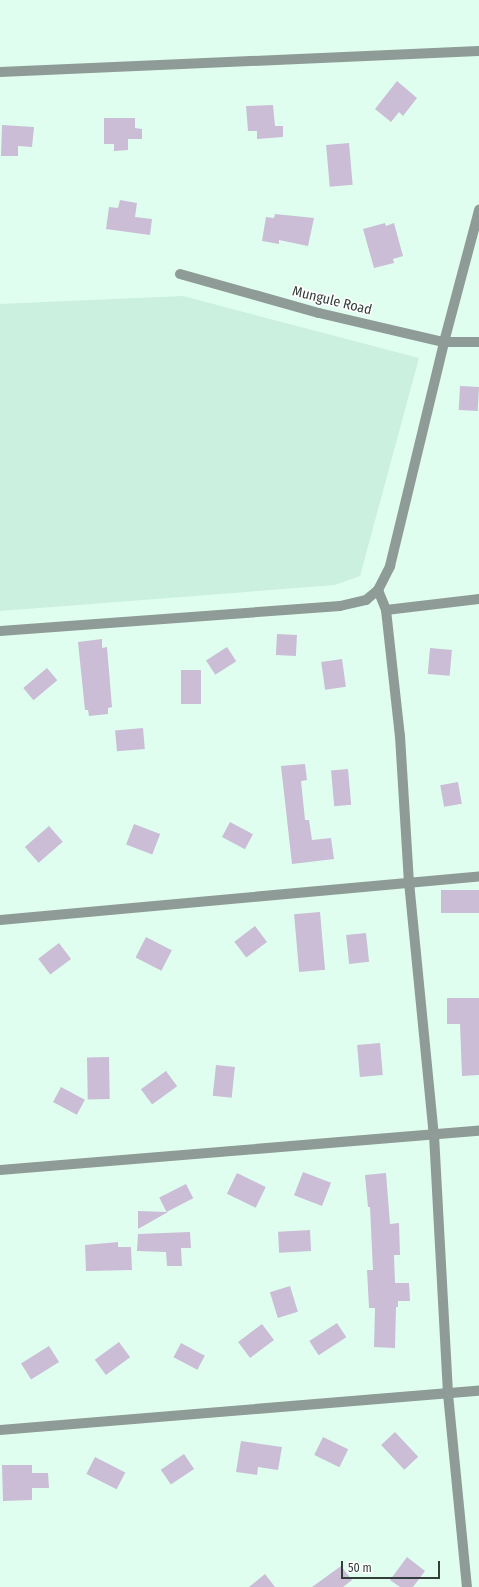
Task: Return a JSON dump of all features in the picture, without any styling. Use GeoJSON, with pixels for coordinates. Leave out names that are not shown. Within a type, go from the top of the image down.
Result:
{"type":"FeatureCollection","features":[{"type":"Feature","properties":{"kind":"street"},"geometry":{"type":"LineString","coordinates":[[0,72],[479,51]]}},
{"type":"Feature","properties":{"kind":"street"},"geometry":{"type":"LineString","coordinates":[[0,631],[340,606],[366,600],[378,590],[390,566],[444,342],[479,210]]}},
{"type":"Feature","properties":{"kind":"street","name":"Mungule Road"},"geometry":{"type":"LineString","coordinates":[[180,274],[319,313],[444,342],[479,342]]}},
{"type":"Feature","properties":{"kind":"street"},"geometry":{"type":"LineString","coordinates":[[378,590],[386,610],[400,736],[409,882],[434,1136],[448,1394],[468,1587]]}},
{"type":"Feature","properties":{"kind":"street"},"geometry":{"type":"LineString","coordinates":[[386,610],[479,599]]}},
{"type":"Feature","properties":{"kind":"street"},"geometry":{"type":"LineString","coordinates":[[0,920],[479,876]]}},
{"type":"Feature","properties":{"kind":"street"},"geometry":{"type":"LineString","coordinates":[[0,1170],[434,1136],[479,1131]]}},
{"type":"Feature","properties":{"kind":"street"},"geometry":{"type":"LineString","coordinates":[[0,1430],[479,1391]]}},
{"type":"Feature","properties":{"kind":"shaded area"},"geometry":{"type":"Polygon","coordinates":[[[183,296],[419,358],[360,576],[335,585],[0,611],[0,304],[183,296]]]}},
{"type":"Feature","properties":{"kind":"building"},"geometry":{"type":"Polygon","coordinates":[[[397,81],[417,98],[403,116],[399,112],[391,122],[375,109],[397,81]]]}},
{"type":"Feature","properties":{"kind":"building"},"geometry":{"type":"Polygon","coordinates":[[[273,105],[275,126],[283,126],[283,137],[257,139],[257,131],[248,131],[246,106],[273,105]]]}},
{"type":"Feature","properties":{"kind":"building"},"geometry":{"type":"Polygon","coordinates":[[[104,118],[135,118],[135,128],[142,129],[142,139],[128,139],[128,150],[114,151],[114,144],[104,144],[104,118]]]}},
{"type":"Feature","properties":{"kind":"building"},"geometry":{"type":"Polygon","coordinates":[[[2,125],[34,127],[32,147],[18,146],[18,156],[1,156],[2,125]]]}},
{"type":"Feature","properties":{"kind":"building"},"geometry":{"type":"Polygon","coordinates":[[[349,143],[353,185],[330,187],[326,145],[349,143]]]}},
{"type":"Feature","properties":{"kind":"building"},"geometry":{"type":"Polygon","coordinates":[[[120,200],[137,203],[135,217],[152,219],[150,235],[106,229],[109,207],[118,208],[120,200]]]}},
{"type":"Feature","properties":{"kind":"building"},"geometry":{"type":"Polygon","coordinates":[[[275,214],[314,218],[308,246],[279,240],[279,244],[262,241],[266,217],[274,218],[275,214]]]}},
{"type":"Feature","properties":{"kind":"building"},"geometry":{"type":"Polygon","coordinates":[[[385,223],[386,226],[394,223],[403,256],[393,259],[394,263],[374,268],[363,229],[385,223]]]}},
{"type":"Feature","properties":{"kind":"building"},"geometry":{"type":"Polygon","coordinates":[[[460,386],[479,387],[478,411],[459,410],[460,386]]]}},
{"type":"Feature","properties":{"kind":"building"},"geometry":{"type":"Polygon","coordinates":[[[277,634],[297,635],[296,656],[276,655],[277,634]]]}},
{"type":"Feature","properties":{"kind":"building"},"geometry":{"type":"Polygon","coordinates":[[[102,639],[102,648],[107,647],[112,707],[108,708],[108,714],[89,716],[88,710],[85,710],[78,642],[102,639]]]}},
{"type":"Feature","properties":{"kind":"building"},"geometry":{"type":"Polygon","coordinates":[[[227,647],[236,661],[215,675],[206,661],[227,647]]]}},
{"type":"Feature","properties":{"kind":"building"},"geometry":{"type":"Polygon","coordinates":[[[430,648],[452,650],[450,676],[428,674],[430,648]]]}},
{"type":"Feature","properties":{"kind":"building"},"geometry":{"type":"Polygon","coordinates":[[[342,659],[346,687],[325,690],[321,662],[342,659]]]}},
{"type":"Feature","properties":{"kind":"building"},"geometry":{"type":"Polygon","coordinates":[[[47,668],[57,680],[34,700],[23,688],[47,668]]]}},
{"type":"Feature","properties":{"kind":"building"},"geometry":{"type":"Polygon","coordinates":[[[181,670],[201,670],[201,704],[181,704],[181,670]]]}},
{"type":"Feature","properties":{"kind":"building"},"geometry":{"type":"Polygon","coordinates":[[[143,728],[145,749],[117,751],[115,730],[143,728]]]}},
{"type":"Feature","properties":{"kind":"building"},"geometry":{"type":"Polygon","coordinates":[[[305,764],[307,780],[301,781],[305,820],[309,820],[312,840],[331,838],[334,859],[292,864],[281,766],[305,764]]]}},
{"type":"Feature","properties":{"kind":"building"},"geometry":{"type":"Polygon","coordinates":[[[348,769],[351,805],[334,806],[331,770],[348,769]]]}},
{"type":"Feature","properties":{"kind":"building"},"geometry":{"type":"Polygon","coordinates":[[[458,782],[462,804],[444,807],[440,785],[458,782]]]}},
{"type":"Feature","properties":{"kind":"building"},"geometry":{"type":"Polygon","coordinates":[[[230,822],[253,834],[245,849],[222,837],[230,822]]]}},
{"type":"Feature","properties":{"kind":"building"},"geometry":{"type":"Polygon","coordinates":[[[134,824],[160,834],[152,855],[126,845],[134,824]]]}},
{"type":"Feature","properties":{"kind":"building"},"geometry":{"type":"Polygon","coordinates":[[[49,826],[63,842],[39,863],[25,847],[49,826]]]}},
{"type":"Feature","properties":{"kind":"building"},"geometry":{"type":"Polygon","coordinates":[[[441,890],[479,890],[479,913],[441,913],[441,890]]]}},
{"type":"Feature","properties":{"kind":"building"},"geometry":{"type":"Polygon","coordinates":[[[320,912],[325,970],[299,972],[294,914],[320,912]]]}},
{"type":"Feature","properties":{"kind":"building"},"geometry":{"type":"Polygon","coordinates":[[[255,926],[267,942],[246,958],[234,942],[255,926]]]}},
{"type":"Feature","properties":{"kind":"building"},"geometry":{"type":"Polygon","coordinates":[[[366,933],[369,962],[349,964],[346,935],[366,933]]]}},
{"type":"Feature","properties":{"kind":"building"},"geometry":{"type":"Polygon","coordinates":[[[146,937],[172,950],[161,971],[136,957],[146,937]]]}},
{"type":"Feature","properties":{"kind":"building"},"geometry":{"type":"Polygon","coordinates":[[[59,943],[71,959],[50,975],[38,959],[59,943]]]}},
{"type":"Feature","properties":{"kind":"building"},"geometry":{"type":"Polygon","coordinates":[[[447,998],[479,998],[479,1075],[462,1076],[460,1024],[447,1024],[447,998]]]}},
{"type":"Feature","properties":{"kind":"building"},"geometry":{"type":"Polygon","coordinates":[[[380,1043],[383,1075],[360,1077],[357,1045],[380,1043]]]}},
{"type":"Feature","properties":{"kind":"building"},"geometry":{"type":"Polygon","coordinates":[[[87,1057],[109,1057],[110,1099],[88,1099],[87,1057]]]}},
{"type":"Feature","properties":{"kind":"building"},"geometry":{"type":"Polygon","coordinates":[[[216,1065],[235,1067],[232,1098],[213,1096],[216,1065]]]}},
{"type":"Feature","properties":{"kind":"building"},"geometry":{"type":"Polygon","coordinates":[[[166,1071],[177,1086],[152,1105],[141,1089],[166,1071]]]}},
{"type":"Feature","properties":{"kind":"building"},"geometry":{"type":"Polygon","coordinates":[[[61,1087],[85,1100],[77,1115],[53,1102],[61,1087]]]}},
{"type":"Feature","properties":{"kind":"building"},"geometry":{"type":"Polygon","coordinates":[[[303,1172],[331,1183],[322,1206],[294,1195],[303,1172]]]}},
{"type":"Feature","properties":{"kind":"building"},"geometry":{"type":"Polygon","coordinates":[[[237,1173],[266,1187],[256,1208],[227,1194],[237,1173]]]}},
{"type":"Feature","properties":{"kind":"building"},"geometry":{"type":"Polygon","coordinates":[[[386,1173],[390,1224],[399,1223],[400,1255],[394,1255],[395,1283],[409,1283],[410,1301],[398,1301],[398,1307],[396,1307],[395,1348],[374,1347],[375,1308],[369,1308],[367,1270],[373,1270],[370,1207],[368,1207],[365,1175],[386,1173]]]}},
{"type":"Feature","properties":{"kind":"building"},"geometry":{"type":"Polygon","coordinates":[[[186,1184],[193,1198],[167,1212],[159,1198],[186,1184]]]}},
{"type":"Feature","properties":{"kind":"building"},"geometry":{"type":"Polygon","coordinates":[[[138,1211],[168,1212],[138,1229],[138,1211]]]}},
{"type":"Feature","properties":{"kind":"building"},"geometry":{"type":"Polygon","coordinates":[[[310,1230],[311,1251],[279,1253],[278,1232],[310,1230]]]}},
{"type":"Feature","properties":{"kind":"building"},"geometry":{"type":"Polygon","coordinates":[[[190,1232],[191,1248],[181,1248],[182,1266],[167,1266],[166,1252],[137,1251],[138,1234],[190,1232]]]}},
{"type":"Feature","properties":{"kind":"building"},"geometry":{"type":"Polygon","coordinates":[[[118,1242],[118,1247],[131,1247],[132,1270],[86,1271],[85,1245],[118,1242]]]}},
{"type":"Feature","properties":{"kind":"building"},"geometry":{"type":"Polygon","coordinates":[[[290,1286],[298,1312],[278,1318],[270,1292],[290,1286]]]}},
{"type":"Feature","properties":{"kind":"building"},"geometry":{"type":"Polygon","coordinates":[[[337,1323],[346,1337],[319,1355],[309,1341],[337,1323]]]}},
{"type":"Feature","properties":{"kind":"building"},"geometry":{"type":"Polygon","coordinates":[[[262,1324],[274,1340],[250,1358],[238,1342],[262,1324]]]}},
{"type":"Feature","properties":{"kind":"building"},"geometry":{"type":"Polygon","coordinates":[[[119,1342],[130,1357],[106,1375],[95,1360],[119,1342]]]}},
{"type":"Feature","properties":{"kind":"building"},"geometry":{"type":"Polygon","coordinates":[[[181,1343],[205,1356],[197,1370],[173,1357],[181,1343]]]}},
{"type":"Feature","properties":{"kind":"building"},"geometry":{"type":"Polygon","coordinates":[[[49,1346],[59,1362],[31,1380],[21,1363],[49,1346]]]}},
{"type":"Feature","properties":{"kind":"building"},"geometry":{"type":"Polygon","coordinates":[[[395,1432],[418,1457],[404,1470],[381,1445],[395,1432]]]}},
{"type":"Feature","properties":{"kind":"building"},"geometry":{"type":"Polygon","coordinates":[[[323,1437],[348,1449],[339,1467],[314,1455],[323,1437]]]}},
{"type":"Feature","properties":{"kind":"building"},"geometry":{"type":"Polygon","coordinates":[[[241,1441],[282,1447],[278,1470],[258,1467],[257,1475],[236,1472],[241,1441]]]}},
{"type":"Feature","properties":{"kind":"building"},"geometry":{"type":"Polygon","coordinates":[[[184,1454],[194,1469],[171,1485],[161,1470],[184,1454]]]}},
{"type":"Feature","properties":{"kind":"building"},"geometry":{"type":"Polygon","coordinates":[[[95,1457],[125,1472],[117,1489],[86,1474],[95,1457]]]}},
{"type":"Feature","properties":{"kind":"building"},"geometry":{"type":"Polygon","coordinates":[[[2,1465],[32,1465],[32,1473],[48,1473],[49,1488],[32,1488],[32,1500],[3,1501],[2,1465]]]}},
{"type":"Feature","properties":{"kind":"building"},"geometry":{"type":"Polygon","coordinates":[[[407,1557],[425,1571],[413,1587],[400,1587],[390,1580],[407,1557]]]}},
{"type":"Feature","properties":{"kind":"building"},"geometry":{"type":"Polygon","coordinates":[[[341,1566],[352,1580],[343,1587],[312,1587],[341,1566]]]}},
{"type":"Feature","properties":{"kind":"building"},"geometry":{"type":"Polygon","coordinates":[[[265,1574],[275,1587],[249,1587],[265,1574]]]}}]}
